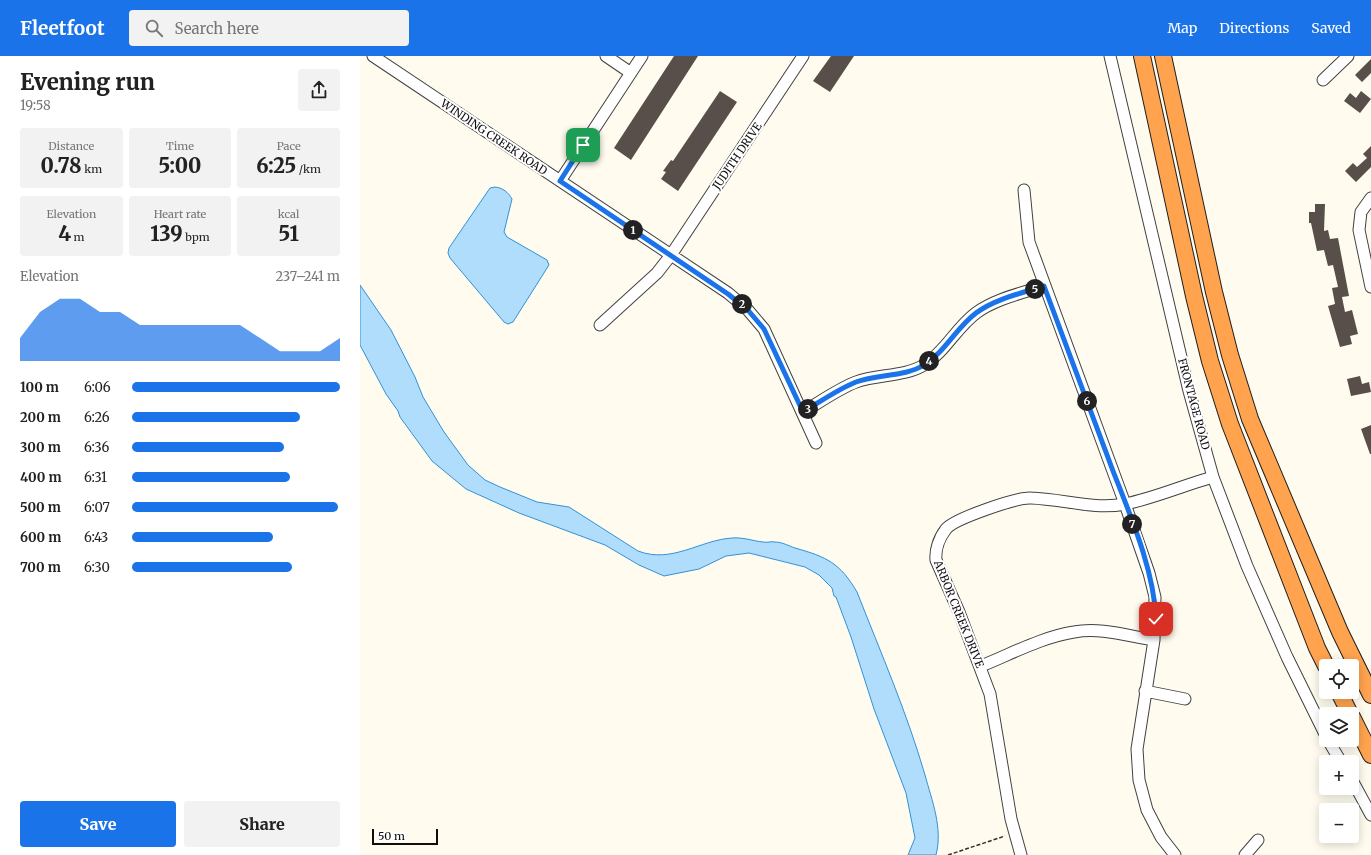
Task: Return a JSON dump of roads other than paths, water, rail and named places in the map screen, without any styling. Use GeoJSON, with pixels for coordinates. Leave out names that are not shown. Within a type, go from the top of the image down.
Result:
{"type":"FeatureCollection","features":[{"type":"Feature","properties":{"kind":"highway"},"geometry":{"type":"LineString","coordinates":[[1142,56],[1194,296],[1225,410],[1322,659]]}},
{"type":"Feature","properties":{"kind":"highway"},"geometry":{"type":"LineString","coordinates":[[1163,56],[1214,292],[1230,355],[1250,419],[1340,632],[1371,695]]}},
{"type":"Feature","properties":{"kind":"highway"},"geometry":{"type":"LineString","coordinates":[[1359,731],[1371,756]]}},
{"type":"Feature","properties":{"kind":"street","name":"WINDING CREEK ROAD"},"geometry":{"type":"LineString","coordinates":[[373,56],[728,294],[747,309],[764,329],[816,443]]}},
{"type":"Feature","properties":{"kind":"street"},"geometry":{"type":"LineString","coordinates":[[606,56],[631,72]]}},
{"type":"Feature","properties":{"kind":"street"},"geometry":{"type":"LineString","coordinates":[[560,181],[642,56]]}},
{"type":"Feature","properties":{"kind":"street","name":"JUDITH DRIVE"},"geometry":{"type":"LineString","coordinates":[[600,325],[657,273],[803,56]]}},
{"type":"Feature","properties":{"kind":"street","name":"FRONTAGE ROAD"},"geometry":{"type":"LineString","coordinates":[[1110,56],[1189,391],[1213,477],[1247,566],[1287,657],[1319,722]]}},
{"type":"Feature","properties":{"kind":"street"},"geometry":{"type":"LineString","coordinates":[[1323,80],[1348,56]]}},
{"type":"Feature","properties":{"kind":"street"},"geometry":{"type":"LineString","coordinates":[[1024,190],[1029,242],[1125,504],[1149,573],[1155,597],[1154,640],[1137,749],[1139,780],[1146,810],[1161,837],[1175,855]]}},
{"type":"Feature","properties":{"kind":"street"},"geometry":{"type":"LineString","coordinates":[[1371,198],[1361,212],[1359,230],[1371,287]]}},
{"type":"Feature","properties":{"kind":"street"},"geometry":{"type":"LineString","coordinates":[[803,412],[855,382],[880,375],[903,372],[924,365],[941,351],[976,313],[999,301],[1044,286]]}},
{"type":"Feature","properties":{"kind":"street","name":"ARBOR CREEK DRIVE"},"geometry":{"type":"LineString","coordinates":[[1021,855],[1015,833],[993,708],[981,666],[936,560],[935,551],[947,528],[959,521],[1011,500],[1030,498],[1100,506],[1125,504],[1213,477]]}},
{"type":"Feature","properties":{"kind":"street"},"geometry":{"type":"LineString","coordinates":[[981,666],[1057,636],[1075,632],[1095,631],[1154,640]]}},
{"type":"Feature","properties":{"kind":"street"},"geometry":{"type":"LineString","coordinates":[[1145,691],[1185,699]]}},
{"type":"Feature","properties":{"kind":"street"},"geometry":{"type":"LineString","coordinates":[[1359,793],[1371,815]]}},
{"type":"Feature","properties":{"kind":"street"},"geometry":{"type":"LineString","coordinates":[[1245,855],[1258,840]]}},
{"type":"Feature","properties":{"kind":"water"},"geometry":{"type":"Polygon","coordinates":[[[495,187],[505,191],[512,199],[504,232],[507,237],[547,260],[549,265],[513,322],[508,324],[504,322],[450,258],[448,253],[449,248],[490,188],[495,187]]]}},
{"type":"Feature","properties":{"kind":"water"},"geometry":{"type":"Polygon","coordinates":[[[360,285],[391,330],[415,377],[423,397],[444,432],[468,465],[485,480],[537,502],[569,507],[638,551],[663,555],[720,540],[740,538],[764,542],[783,543],[832,562],[845,574],[857,592],[893,683],[918,752],[936,815],[938,845],[936,855],[908,855],[915,838],[906,793],[874,709],[851,637],[836,597],[834,596],[832,588],[819,575],[805,567],[749,553],[726,556],[699,569],[664,576],[639,565],[605,545],[519,513],[466,489],[432,461],[400,417],[360,345],[360,285]]]}}]}
